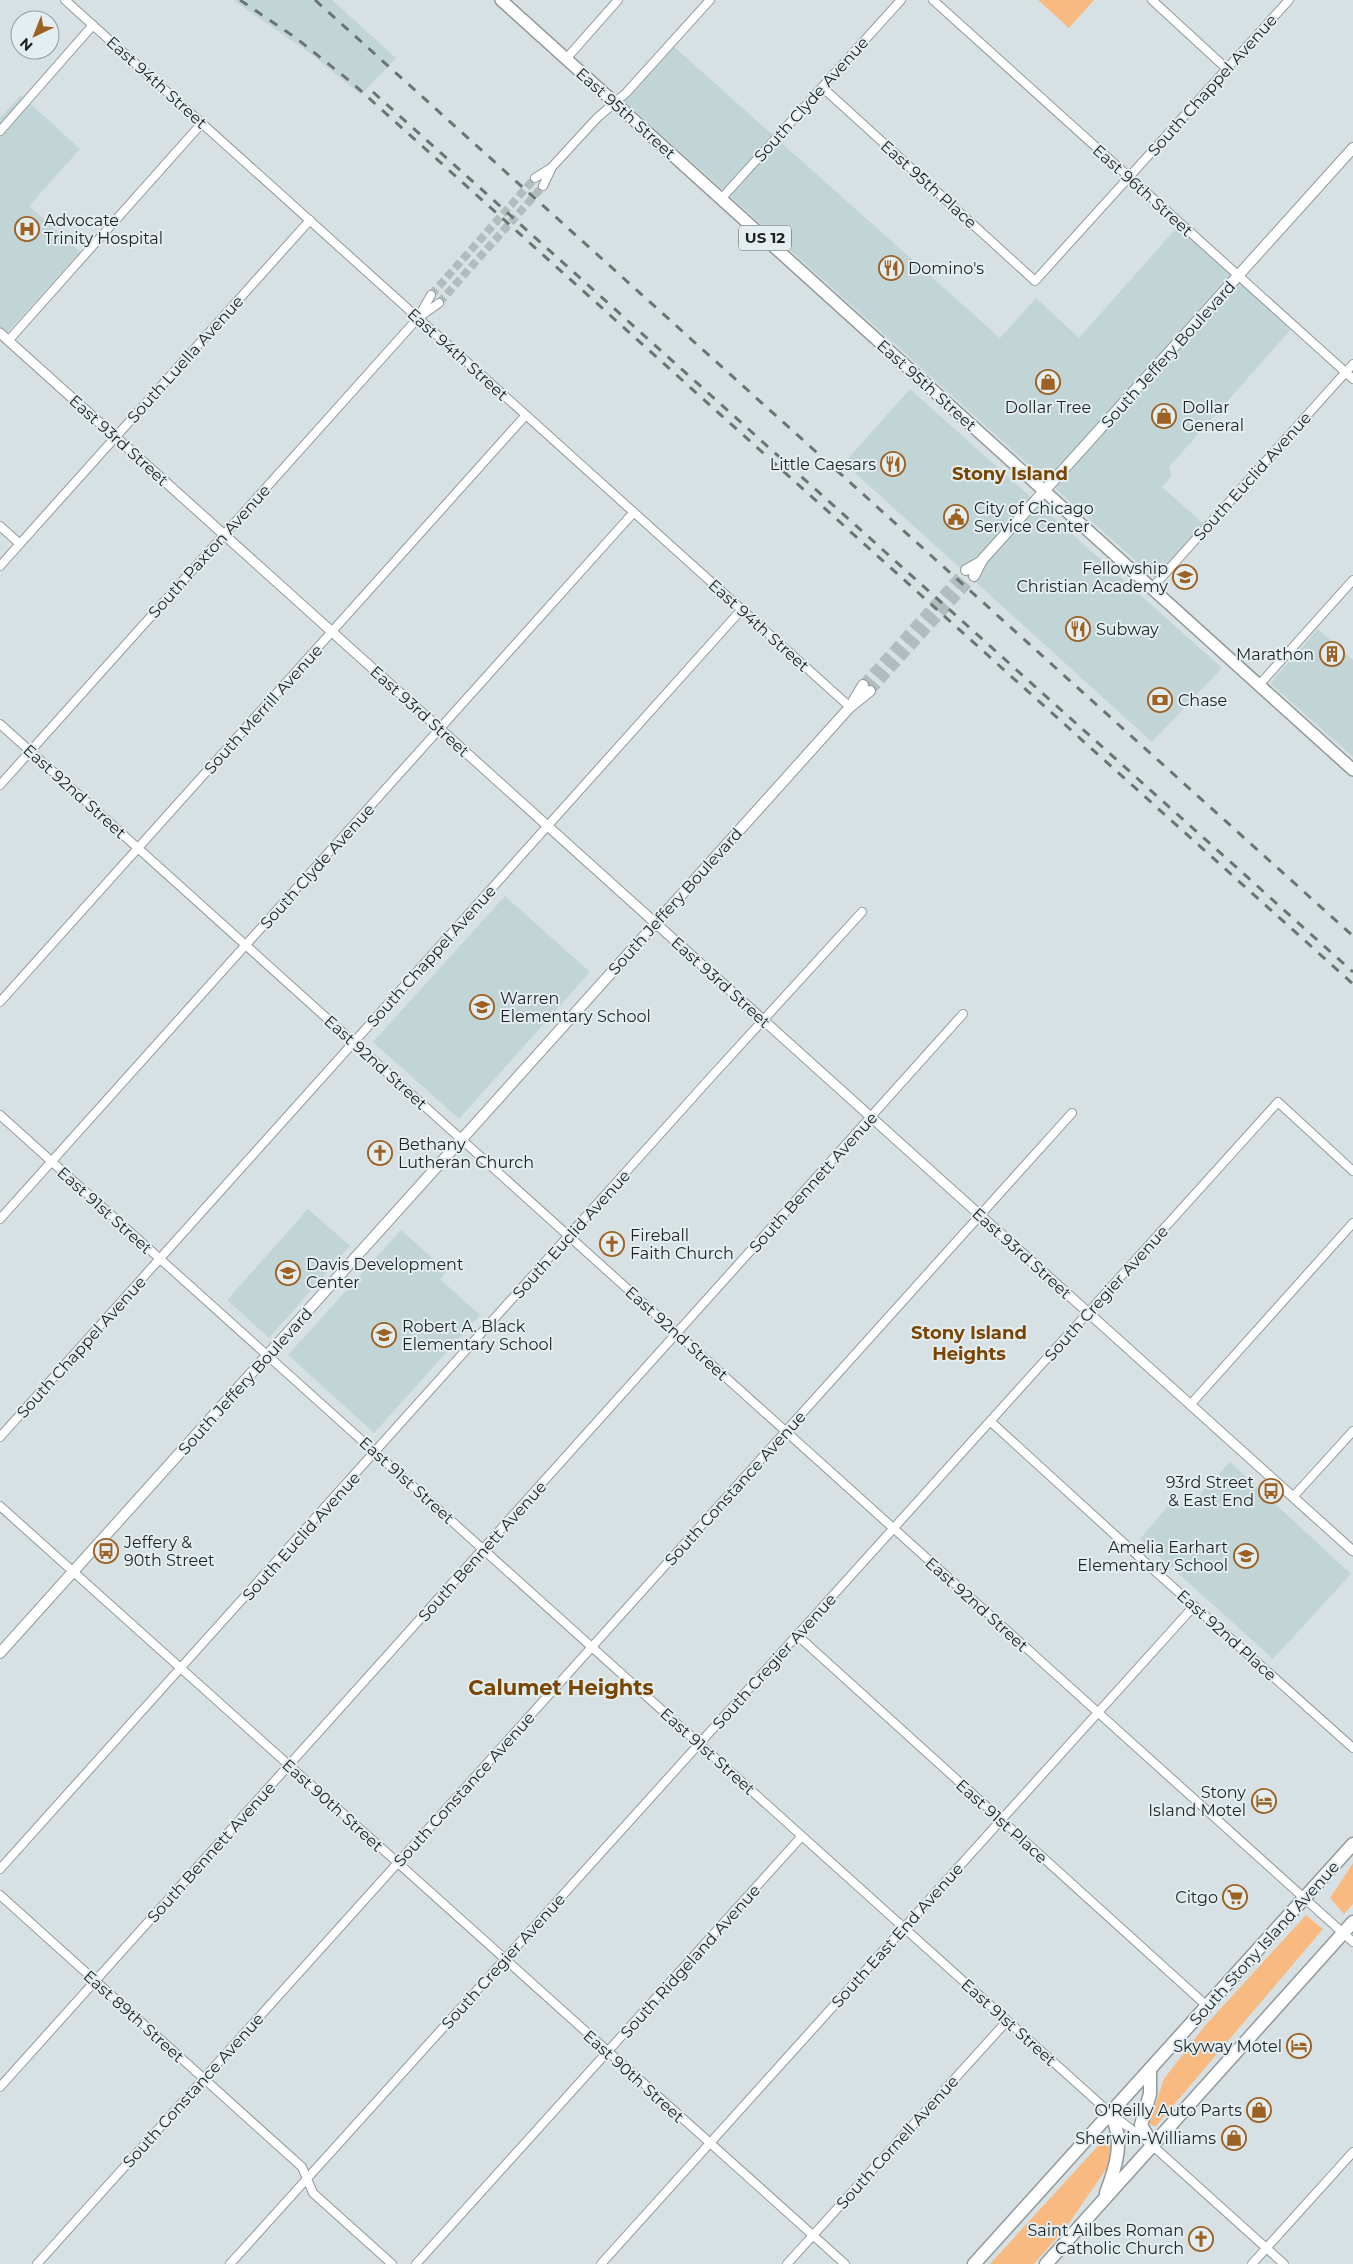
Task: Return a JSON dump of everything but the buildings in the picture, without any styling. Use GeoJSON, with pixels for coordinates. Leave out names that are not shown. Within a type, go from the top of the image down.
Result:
{"type":"FeatureCollection","features":[{"type":"Feature","properties":{"kind":"highway","name":"South Stony Island Avenue"},"geometry":{"type":"LineString","coordinates":[[974,2264],[1353,1844]]}},
{"type":"Feature","properties":{"kind":"highway"},"geometry":{"type":"LineString","coordinates":[[1046,2264],[1353,1922]]}},
{"type":"Feature","properties":{"kind":"highway"},"geometry":{"type":"LineString","coordinates":[[1150,2070],[1150,2094],[1141,2125],[1152,2146]]}},
{"type":"Feature","properties":{"kind":"highway"},"geometry":{"type":"LineString","coordinates":[[1104,2200],[1115,2172],[1119,2145],[1115,2122],[1110,2113]]}},
{"type":"Feature","properties":{"kind":"main road","name":"East 95th Street"},"geometry":{"type":"LineString","coordinates":[[501,0],[1353,770]]}},
{"type":"Feature","properties":{"kind":"main road","name":"South Jeffery Boulevard"},"geometry":{"type":"LineString","coordinates":[[970,573],[1353,148]]}},
{"type":"Feature","properties":{"kind":"main road","name":"South Jeffery Boulevard"},"geometry":{"type":"LineString","coordinates":[[0,1653],[867,688]]}},
{"type":"Feature","properties":{"kind":"street","name":"East 94th Street"},"geometry":{"type":"LineString","coordinates":[[65,0],[850,707]]}},
{"type":"Feature","properties":{"kind":"street"},"geometry":{"type":"LineString","coordinates":[[566,59],[618,0]]}},
{"type":"Feature","properties":{"kind":"street"},"geometry":{"type":"LineString","coordinates":[[535,178],[552,167],[597,118],[626,94],[710,0]]}},
{"type":"Feature","properties":{"kind":"street","name":"South Clyde Avenue"},"geometry":{"type":"LineString","coordinates":[[721,199],[902,0]]}},
{"type":"Feature","properties":{"kind":"street","name":"East 96th Street"},"geometry":{"type":"LineString","coordinates":[[933,0],[1353,379]]}},
{"type":"Feature","properties":{"kind":"street"},"geometry":{"type":"LineString","coordinates":[[1152,0],[1227,69]]}},
{"type":"Feature","properties":{"kind":"street","name":"South Chappel Avenue"},"geometry":{"type":"LineString","coordinates":[[1035,281],[1289,0]]}},
{"type":"Feature","properties":{"kind":"street"},"geometry":{"type":"LineString","coordinates":[[0,131],[93,25]]}},
{"type":"Feature","properties":{"kind":"street","name":"East 95th Place"},"geometry":{"type":"LineString","coordinates":[[822,87],[1035,281]]}},
{"type":"Feature","properties":{"kind":"street"},"geometry":{"type":"LineString","coordinates":[[8,341],[202,123]]}},
{"type":"Feature","properties":{"kind":"street"},"geometry":{"type":"LineString","coordinates":[[543,186],[552,167]]}},
{"type":"Feature","properties":{"kind":"street","name":"South Luella Avenue"},"geometry":{"type":"LineString","coordinates":[[0,566],[310,220]]}},
{"type":"Feature","properties":{"kind":"street","name":"South Paxton Avenue"},"geometry":{"type":"LineString","coordinates":[[0,785],[418,318],[431,295]]}},
{"type":"Feature","properties":{"kind":"street","name":"South Paxton Avenue"},"geometry":{"type":"LineString","coordinates":[[418,318],[439,303]]}},
{"type":"Feature","properties":{"kind":"street","name":"East 93rd Street"},"geometry":{"type":"LineString","coordinates":[[0,333],[1353,1551]]}},
{"type":"Feature","properties":{"kind":"street","name":"South Euclid Avenue"},"geometry":{"type":"LineString","coordinates":[[1152,588],[1353,364]]}},
{"type":"Feature","properties":{"kind":"street","name":"South Merrill Avenue"},"geometry":{"type":"LineString","coordinates":[[0,1002],[526,415]]}},
{"type":"Feature","properties":{"kind":"street","name":"South Clyde Avenue"},"geometry":{"type":"LineString","coordinates":[[0,1219],[634,512]]}},
{"type":"Feature","properties":{"kind":"street"},"geometry":{"type":"LineString","coordinates":[[0,526],[20,544]]}},
{"type":"Feature","properties":{"kind":"street"},"geometry":{"type":"LineString","coordinates":[[1259,685],[1353,580]]}},
{"type":"Feature","properties":{"kind":"street","name":"South Chappel Avenue"},"geometry":{"type":"LineString","coordinates":[[0,1437],[742,610]]}},
{"type":"Feature","properties":{"kind":"street","name":"East 92nd Street"},"geometry":{"type":"LineString","coordinates":[[0,724],[1353,1942]]}},
{"type":"Feature","properties":{"kind":"street","name":"South Euclid Avenue"},"geometry":{"type":"LineString","coordinates":[[0,1869],[862,912]]}},
{"type":"Feature","properties":{"kind":"street","name":"South Bennett Avenue"},"geometry":{"type":"LineString","coordinates":[[0,2087],[963,1014]]}},
{"type":"Feature","properties":{"kind":"street","name":"South Cregier Avenue"},"geometry":{"type":"LineString","coordinates":[[230,2264],[1278,1102],[1353,1171]]}},
{"type":"Feature","properties":{"kind":"street","name":"South Constance Avenue"},"geometry":{"type":"LineString","coordinates":[[37,2264],[1072,1113]]}},
{"type":"Feature","properties":{"kind":"street","name":"East 91st Street"},"geometry":{"type":"LineString","coordinates":[[0,1115],[1007,2021],[1110,2113],[1152,2146],[1284,2264]]}},
{"type":"Feature","properties":{"kind":"street"},"geometry":{"type":"LineString","coordinates":[[1190,1405],[1353,1223]]}},
{"type":"Feature","properties":{"kind":"street","name":"East 92nd Place"},"geometry":{"type":"LineString","coordinates":[[990,1421],[1353,1748]]}},
{"type":"Feature","properties":{"kind":"street"},"geometry":{"type":"LineString","coordinates":[[1293,1497],[1353,1431]]}},
{"type":"Feature","properties":{"kind":"street","name":"East 90th Street"},"geometry":{"type":"LineString","coordinates":[[0,1506],[844,2264]]}},
{"type":"Feature","properties":{"kind":"street","name":"South East End Avenue"},"geometry":{"type":"LineString","coordinates":[[601,2264],[1194,1606]]}},
{"type":"Feature","properties":{"kind":"street","name":"East 91st Place"},"geometry":{"type":"LineString","coordinates":[[797,1635],[1207,2006]]}},
{"type":"Feature","properties":{"kind":"street","name":"South Ridgeland Avenue"},"geometry":{"type":"LineString","coordinates":[[416,2264],[802,1836]]}},
{"type":"Feature","properties":{"kind":"street","name":"East 89th Street"},"geometry":{"type":"LineString","coordinates":[[0,1895],[302,2166],[313,2193],[392,2264]]}},
{"type":"Feature","properties":{"kind":"street","name":"South Cornell Avenue"},"geometry":{"type":"LineString","coordinates":[[787,2264],[1007,2021]]}},
{"type":"Feature","properties":{"kind":"street"},"geometry":{"type":"LineString","coordinates":[[1252,2264],[1353,2152]]}},
{"type":"Feature","properties":{"kind":"shaded area"},"geometry":{"type":"Polygon","coordinates":[[[233,0],[332,0],[396,58],[361,95],[311,54],[233,0]]]}},
{"type":"Feature","properties":{"kind":"shaded area"},"geometry":{"type":"Polygon","coordinates":[[[1038,0],[1094,0],[1069,28],[1038,0]]]}},
{"type":"Feature","properties":{"kind":"shaded area"},"geometry":{"type":"Polygon","coordinates":[[[672,45],[1000,338],[1036,298],[1079,338],[1179,225],[1293,327],[1169,467],[1172,476],[1162,487],[1205,525],[1156,579],[623,100],[672,45]]]}},
{"type":"Feature","properties":{"kind":"shaded area","name":"Advocate Trinity Hospital"},"geometry":{"type":"Polygon","coordinates":[[[21,95],[80,149],[29,206],[80,252],[0,341],[0,118],[21,95]]]}},
{"type":"Feature","properties":{"kind":"shaded area"},"geometry":{"type":"Polygon","coordinates":[[[910,389],[1222,668],[1152,742],[844,463],[910,389]]]}},
{"type":"Feature","properties":{"kind":"shaded area"},"geometry":{"type":"Polygon","coordinates":[[[1318,629],[1353,660],[1353,757],[1270,683],[1318,629]]]}},
{"type":"Feature","properties":{"kind":"shaded area","name":"Warren Elementary School"},"geometry":{"type":"Polygon","coordinates":[[[505,896],[590,972],[459,1119],[373,1042],[505,896]]]}},
{"type":"Feature","properties":{"kind":"shaded area","name":"Davis Development Center"},"geometry":{"type":"Polygon","coordinates":[[[308,1209],[350,1246],[269,1338],[227,1300],[308,1209]]]}},
{"type":"Feature","properties":{"kind":"shaded area","name":"Robert A. Black Elementary School"},"geometry":{"type":"Polygon","coordinates":[[[401,1230],[447,1271],[440,1279],[480,1315],[374,1433],[288,1355],[401,1230]]]}},
{"type":"Feature","properties":{"kind":"shaded area","name":"Amelia Earhart Elementary School"},"geometry":{"type":"Polygon","coordinates":[[[1230,1462],[1351,1574],[1273,1659],[1140,1539],[1174,1499],[1186,1509],[1230,1462]]]}},
{"type":"Feature","properties":{"kind":"shaded area"},"geometry":{"type":"Polygon","coordinates":[[[1353,1863],[1353,1904],[1344,1914],[1330,1898],[1353,1863]]]}},
{"type":"Feature","properties":{"kind":"shaded area"},"geometry":{"type":"Polygon","coordinates":[[[1306,1915],[1323,1929],[1155,2127],[1149,2123],[1164,2079],[1203,2028],[1306,1915]]]}},
{"type":"Feature","properties":{"kind":"shaded area"},"geometry":{"type":"Polygon","coordinates":[[[1108,2135],[1115,2140],[1107,2168],[1067,2226],[1034,2264],[990,2264],[1108,2135]]]}},
{"type":"Feature","properties":{"kind":"tunnel"},"geometry":{"type":"LineString","coordinates":[[431,295],[535,178]]}},
{"type":"Feature","properties":{"kind":"tunnel"},"geometry":{"type":"LineString","coordinates":[[439,303],[543,186]]}},
{"type":"Feature","properties":{"kind":"tunnel"},"geometry":{"type":"LineString","coordinates":[[863,685],[966,570]]}},
{"type":"Feature","properties":{"kind":"tunnel"},"geometry":{"type":"LineString","coordinates":[[870,691],[974,576]]}},
{"type":"Feature","properties":{"kind":"railway"},"geometry":{"type":"LineString","coordinates":[[240,0],[296,38],[351,82],[1353,984]]}},
{"type":"Feature","properties":{"kind":"railway"},"geometry":{"type":"LineString","coordinates":[[315,0],[1353,936]]}},
{"type":"Feature","properties":{"kind":"railway"},"geometry":{"type":"LineString","coordinates":[[373,92],[1353,972]]}},
{"type":"Feature","properties":{"kind":"place","name":"Advocate Trinity Hospital"},"geometry":{"type":"Point","coordinates":[27,229]}},
{"type":"Feature","properties":{"kind":"place","name":"Domino's"},"geometry":{"type":"Point","coordinates":[891,268]}},
{"type":"Feature","properties":{"kind":"place","name":"Dollar Tree"},"geometry":{"type":"Point","coordinates":[1048,382]}},
{"type":"Feature","properties":{"kind":"place","name":"Dollar General"},"geometry":{"type":"Point","coordinates":[1164,416]}},
{"type":"Feature","properties":{"kind":"place","name":"Little Caesars"},"geometry":{"type":"Point","coordinates":[893,464]}},
{"type":"Feature","properties":{"kind":"place","name":"City of Chicago Service Center"},"geometry":{"type":"Point","coordinates":[956,517]}},
{"type":"Feature","properties":{"kind":"place","name":"Fellowship Christian Academy"},"geometry":{"type":"Point","coordinates":[1185,577]}},
{"type":"Feature","properties":{"kind":"place","name":"Subway"},"geometry":{"type":"Point","coordinates":[1078,629]}},
{"type":"Feature","properties":{"kind":"place","name":"Marathon"},"geometry":{"type":"Point","coordinates":[1332,654]}},
{"type":"Feature","properties":{"kind":"place","name":"Chase"},"geometry":{"type":"Point","coordinates":[1160,700]}},
{"type":"Feature","properties":{"kind":"place","name":"Warren Elementary School"},"geometry":{"type":"Point","coordinates":[482,1007]}},
{"type":"Feature","properties":{"kind":"place","name":"Bethany Lutheran Church"},"geometry":{"type":"Point","coordinates":[380,1153]}},
{"type":"Feature","properties":{"kind":"place","name":"Fireball Faith Church"},"geometry":{"type":"Point","coordinates":[612,1244]}},
{"type":"Feature","properties":{"kind":"place","name":"Davis Development Center"},"geometry":{"type":"Point","coordinates":[288,1273]}},
{"type":"Feature","properties":{"kind":"place","name":"Robert A. Black Elementary School"},"geometry":{"type":"Point","coordinates":[384,1335]}},
{"type":"Feature","properties":{"kind":"place","name":"93rd Street & East End"},"geometry":{"type":"Point","coordinates":[1271,1491]}},
{"type":"Feature","properties":{"kind":"place","name":"Jeffery & 90th Street"},"geometry":{"type":"Point","coordinates":[106,1551]}},
{"type":"Feature","properties":{"kind":"place","name":"Amelia Earhart Elementary School"},"geometry":{"type":"Point","coordinates":[1246,1556]}},
{"type":"Feature","properties":{"kind":"place","name":"Stony Island Motel"},"geometry":{"type":"Point","coordinates":[1264,1801]}},
{"type":"Feature","properties":{"kind":"place","name":"Citgo"},"geometry":{"type":"Point","coordinates":[1235,1897]}},
{"type":"Feature","properties":{"kind":"place","name":"Skyway Motel"},"geometry":{"type":"Point","coordinates":[1299,2046]}},
{"type":"Feature","properties":{"kind":"place","name":"O'Reilly Auto Parts"},"geometry":{"type":"Point","coordinates":[1259,2110]}},
{"type":"Feature","properties":{"kind":"place","name":"Sherwin-Williams"},"geometry":{"type":"Point","coordinates":[1234,2138]}},
{"type":"Feature","properties":{"kind":"place","name":"Saint Ailbes Roman Catholic Church"},"geometry":{"type":"Point","coordinates":[1201,2239]}},
{"type":"Feature","properties":{"kind":"district","name":"Stony Island"},"geometry":{"type":"Point","coordinates":[1010,474]}},
{"type":"Feature","properties":{"kind":"district","name":"Stony Island Heights"},"geometry":{"type":"Point","coordinates":[969,1344]}},
{"type":"Feature","properties":{"kind":"district","name":"Calumet Heights"},"geometry":{"type":"Point","coordinates":[561,1688]}}]}
